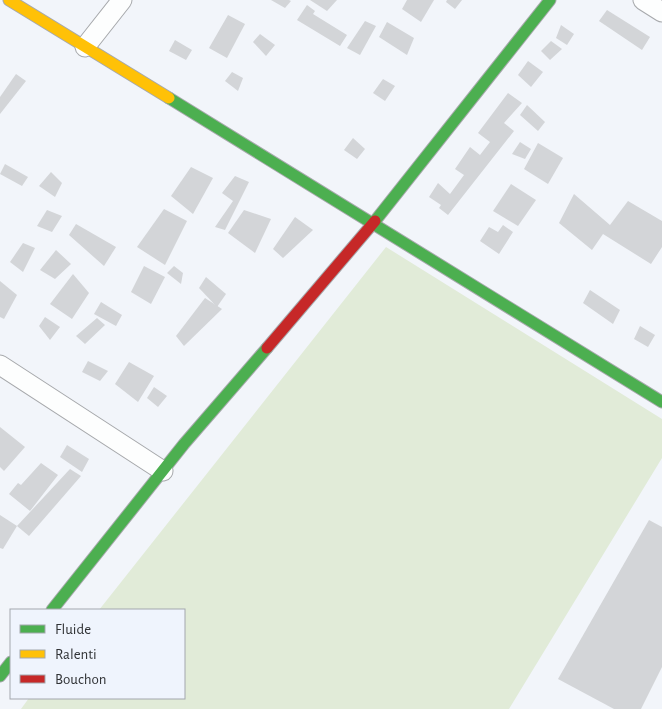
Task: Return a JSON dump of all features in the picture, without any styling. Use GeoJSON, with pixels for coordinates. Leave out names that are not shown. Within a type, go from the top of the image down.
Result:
{"type":"FeatureCollection","features":[{"type":"Feature","properties":{"kind":"main road"},"geometry":{"type":"LineString","coordinates":[[9,0],[662,402]]}},
{"type":"Feature","properties":{"kind":"main road"},"geometry":{"type":"LineString","coordinates":[[53,609],[163,471],[373,223],[550,0]]}},
{"type":"Feature","properties":{"kind":"main road"},"geometry":{"type":"LineString","coordinates":[[0,676],[10,663]]}},
{"type":"Feature","properties":{"kind":"street"},"geometry":{"type":"LineString","coordinates":[[85,47],[122,0]]}},
{"type":"Feature","properties":{"kind":"street"},"geometry":{"type":"LineString","coordinates":[[643,0],[662,12]]}},
{"type":"Feature","properties":{"kind":"street"},"geometry":{"type":"LineString","coordinates":[[0,365],[163,471]]}},
{"type":"Feature","properties":{"kind":"green space"},"geometry":{"type":"Polygon","coordinates":[[[386,247],[662,419],[662,458],[509,709],[21,709],[28,699],[185,699],[185,609],[100,609],[386,247]]]}},
{"type":"Feature","properties":{"kind":"building"},"geometry":{"type":"Polygon","coordinates":[[[271,0],[289,0],[291,1],[285,8],[271,0]]]}},
{"type":"Feature","properties":{"kind":"building"},"geometry":{"type":"Polygon","coordinates":[[[310,0],[337,0],[327,11],[310,0]]]}},
{"type":"Feature","properties":{"kind":"building"},"geometry":{"type":"Polygon","coordinates":[[[407,0],[434,0],[421,22],[402,9],[407,0]]]}},
{"type":"Feature","properties":{"kind":"building"},"geometry":{"type":"Polygon","coordinates":[[[447,0],[462,0],[455,9],[446,2],[447,0]]]}},
{"type":"Feature","properties":{"kind":"building"},"geometry":{"type":"Polygon","coordinates":[[[307,5],[315,11],[313,14],[347,35],[340,46],[297,20],[307,5]]]}},
{"type":"Feature","properties":{"kind":"building"},"geometry":{"type":"Polygon","coordinates":[[[607,10],[650,37],[642,50],[599,21],[607,10]]]}},
{"type":"Feature","properties":{"kind":"building"},"geometry":{"type":"Polygon","coordinates":[[[228,15],[245,24],[227,58],[209,48],[228,15]]]}},
{"type":"Feature","properties":{"kind":"building"},"geometry":{"type":"Polygon","coordinates":[[[365,21],[376,26],[360,55],[347,48],[365,21]]]}},
{"type":"Feature","properties":{"kind":"building"},"geometry":{"type":"Polygon","coordinates":[[[387,22],[414,38],[407,55],[379,37],[387,22]]]}},
{"type":"Feature","properties":{"kind":"building"},"geometry":{"type":"Polygon","coordinates":[[[561,25],[574,34],[567,45],[556,38],[561,25]]]}},
{"type":"Feature","properties":{"kind":"building"},"geometry":{"type":"Polygon","coordinates":[[[260,34],[275,45],[266,56],[253,42],[260,34]]]}},
{"type":"Feature","properties":{"kind":"building"},"geometry":{"type":"Polygon","coordinates":[[[175,40],[192,50],[186,60],[169,51],[175,40]]]}},
{"type":"Feature","properties":{"kind":"building"},"geometry":{"type":"Polygon","coordinates":[[[551,41],[562,49],[550,60],[541,51],[551,41]]]}},
{"type":"Feature","properties":{"kind":"building"},"geometry":{"type":"Polygon","coordinates":[[[528,61],[543,72],[531,87],[518,75],[528,61]]]}},
{"type":"Feature","properties":{"kind":"building"},"geometry":{"type":"Polygon","coordinates":[[[232,72],[243,78],[238,91],[225,81],[232,72]]]}},
{"type":"Feature","properties":{"kind":"building"},"geometry":{"type":"Polygon","coordinates":[[[16,74],[26,81],[0,114],[0,97],[16,74]]]}},
{"type":"Feature","properties":{"kind":"building"},"geometry":{"type":"Polygon","coordinates":[[[383,79],[395,86],[385,101],[373,93],[383,79]]]}},
{"type":"Feature","properties":{"kind":"building"},"geometry":{"type":"Polygon","coordinates":[[[508,93],[522,103],[504,123],[514,131],[448,215],[439,208],[441,205],[429,197],[438,183],[450,194],[464,175],[455,169],[470,147],[480,155],[490,142],[478,133],[508,93]]]}},
{"type":"Feature","properties":{"kind":"building"},"geometry":{"type":"Polygon","coordinates":[[[527,105],[545,122],[538,131],[520,115],[527,105]]]}},
{"type":"Feature","properties":{"kind":"building"},"geometry":{"type":"Polygon","coordinates":[[[353,138],[365,149],[357,159],[344,150],[353,138]]]}},
{"type":"Feature","properties":{"kind":"building"},"geometry":{"type":"Polygon","coordinates":[[[520,142],[531,149],[525,159],[512,154],[520,142]]]}},
{"type":"Feature","properties":{"kind":"building"},"geometry":{"type":"Polygon","coordinates":[[[538,143],[563,158],[548,184],[524,169],[538,143]]]}},
{"type":"Feature","properties":{"kind":"building"},"geometry":{"type":"Polygon","coordinates":[[[5,164],[28,177],[22,186],[0,174],[5,164]]]}},
{"type":"Feature","properties":{"kind":"building"},"geometry":{"type":"Polygon","coordinates":[[[191,167],[213,178],[193,214],[171,196],[191,167]]]}},
{"type":"Feature","properties":{"kind":"building"},"geometry":{"type":"Polygon","coordinates":[[[51,172],[62,183],[55,197],[39,186],[51,172]]]}},
{"type":"Feature","properties":{"kind":"building"},"geometry":{"type":"Polygon","coordinates":[[[235,176],[249,182],[225,230],[215,227],[233,201],[222,193],[235,176]]]}},
{"type":"Feature","properties":{"kind":"building"},"geometry":{"type":"Polygon","coordinates":[[[511,184],[536,200],[518,226],[493,211],[511,184]]]}},
{"type":"Feature","properties":{"kind":"building"},"geometry":{"type":"Polygon","coordinates":[[[574,194],[610,225],[628,201],[662,221],[662,247],[651,264],[603,234],[592,250],[559,223],[574,194]]]}},
{"type":"Feature","properties":{"kind":"building"},"geometry":{"type":"Polygon","coordinates":[[[164,209],[187,221],[165,265],[137,247],[164,209]]]}},
{"type":"Feature","properties":{"kind":"building"},"geometry":{"type":"Polygon","coordinates":[[[47,210],[62,216],[52,232],[37,226],[47,210]]]}},
{"type":"Feature","properties":{"kind":"building"},"geometry":{"type":"Polygon","coordinates":[[[244,210],[271,219],[255,253],[228,233],[244,210]]]}},
{"type":"Feature","properties":{"kind":"building"},"geometry":{"type":"Polygon","coordinates":[[[295,217],[313,230],[283,258],[273,249],[295,217]]]}},
{"type":"Feature","properties":{"kind":"building"},"geometry":{"type":"Polygon","coordinates":[[[76,224],[116,247],[104,266],[69,235],[76,224]]]}},
{"type":"Feature","properties":{"kind":"building"},"geometry":{"type":"Polygon","coordinates":[[[503,225],[513,232],[499,254],[480,241],[489,227],[498,232],[503,225]]]}},
{"type":"Feature","properties":{"kind":"building"},"geometry":{"type":"Polygon","coordinates":[[[23,243],[35,248],[23,272],[10,262],[23,243]]]}},
{"type":"Feature","properties":{"kind":"building"},"geometry":{"type":"Polygon","coordinates":[[[56,250],[71,264],[55,279],[40,270],[56,250]]]}},
{"type":"Feature","properties":{"kind":"building"},"geometry":{"type":"Polygon","coordinates":[[[144,266],[165,277],[151,304],[131,292],[144,266]]]}},
{"type":"Feature","properties":{"kind":"building"},"geometry":{"type":"Polygon","coordinates":[[[174,266],[183,273],[181,284],[167,273],[174,266]]]}},
{"type":"Feature","properties":{"kind":"building"},"geometry":{"type":"Polygon","coordinates":[[[73,274],[89,293],[72,319],[50,304],[73,274]]]}},
{"type":"Feature","properties":{"kind":"building"},"geometry":{"type":"Polygon","coordinates":[[[206,277],[226,294],[217,307],[199,288],[206,277]]]}},
{"type":"Feature","properties":{"kind":"building"},"geometry":{"type":"Polygon","coordinates":[[[0,281],[17,295],[4,319],[0,317],[0,281]]]}},
{"type":"Feature","properties":{"kind":"building"},"geometry":{"type":"Polygon","coordinates":[[[590,290],[620,310],[613,324],[583,303],[590,290]]]}},
{"type":"Feature","properties":{"kind":"building"},"geometry":{"type":"Polygon","coordinates":[[[205,298],[222,309],[184,346],[176,336],[205,298]]]}},
{"type":"Feature","properties":{"kind":"building"},"geometry":{"type":"Polygon","coordinates":[[[101,302],[122,315],[116,326],[94,314],[101,302]]]}},
{"type":"Feature","properties":{"kind":"building"},"geometry":{"type":"Polygon","coordinates":[[[45,317],[60,327],[50,340],[39,326],[45,317]]]}},
{"type":"Feature","properties":{"kind":"building"},"geometry":{"type":"Polygon","coordinates":[[[97,318],[105,325],[85,344],[76,336],[97,318]]]}},
{"type":"Feature","properties":{"kind":"building"},"geometry":{"type":"Polygon","coordinates":[[[640,326],[655,335],[648,347],[634,339],[640,326]]]}},
{"type":"Feature","properties":{"kind":"building"},"geometry":{"type":"Polygon","coordinates":[[[88,361],[108,371],[100,381],[82,372],[88,361]]]}},
{"type":"Feature","properties":{"kind":"building"},"geometry":{"type":"Polygon","coordinates":[[[129,362],[154,376],[138,402],[115,384],[129,362]]]}},
{"type":"Feature","properties":{"kind":"building"},"geometry":{"type":"Polygon","coordinates":[[[154,387],[167,396],[158,407],[147,398],[154,387]]]}},
{"type":"Feature","properties":{"kind":"building"},"geometry":{"type":"Polygon","coordinates":[[[0,427],[25,447],[4,471],[0,467],[0,427]]]}},
{"type":"Feature","properties":{"kind":"building"},"geometry":{"type":"Polygon","coordinates":[[[67,445],[89,459],[82,472],[60,457],[67,445]]]}},
{"type":"Feature","properties":{"kind":"building"},"geometry":{"type":"Polygon","coordinates":[[[41,463],[58,475],[30,511],[9,494],[18,483],[21,485],[41,463]]]}},
{"type":"Feature","properties":{"kind":"building"},"geometry":{"type":"Polygon","coordinates":[[[70,469],[81,476],[29,536],[17,526],[70,469]]]}},
{"type":"Feature","properties":{"kind":"building"},"geometry":{"type":"Polygon","coordinates":[[[0,515],[17,526],[3,549],[0,548],[0,515]]]}},
{"type":"Feature","properties":{"kind":"building"},"geometry":{"type":"Polygon","coordinates":[[[649,520],[662,527],[662,667],[641,709],[614,709],[558,679],[649,520]]]}},
{"type":"Feature","properties":{"kind":"traffic: fast"},"geometry":{"type":"LineString","coordinates":[[375,221],[550,0]]}},
{"type":"Feature","properties":{"kind":"traffic: fast"},"geometry":{"type":"LineString","coordinates":[[169,98],[662,402]]}},
{"type":"Feature","properties":{"kind":"traffic: fast"},"geometry":{"type":"LineString","coordinates":[[53,609],[184,444],[267,348]]}},
{"type":"Feature","properties":{"kind":"traffic: fast"},"geometry":{"type":"LineString","coordinates":[[0,676],[10,663]]}},
{"type":"Feature","properties":{"kind":"traffic: slow"},"geometry":{"type":"LineString","coordinates":[[9,0],[169,98]]}},
{"type":"Feature","properties":{"kind":"traffic: jam"},"geometry":{"type":"LineString","coordinates":[[267,348],[375,221]]}}]}
